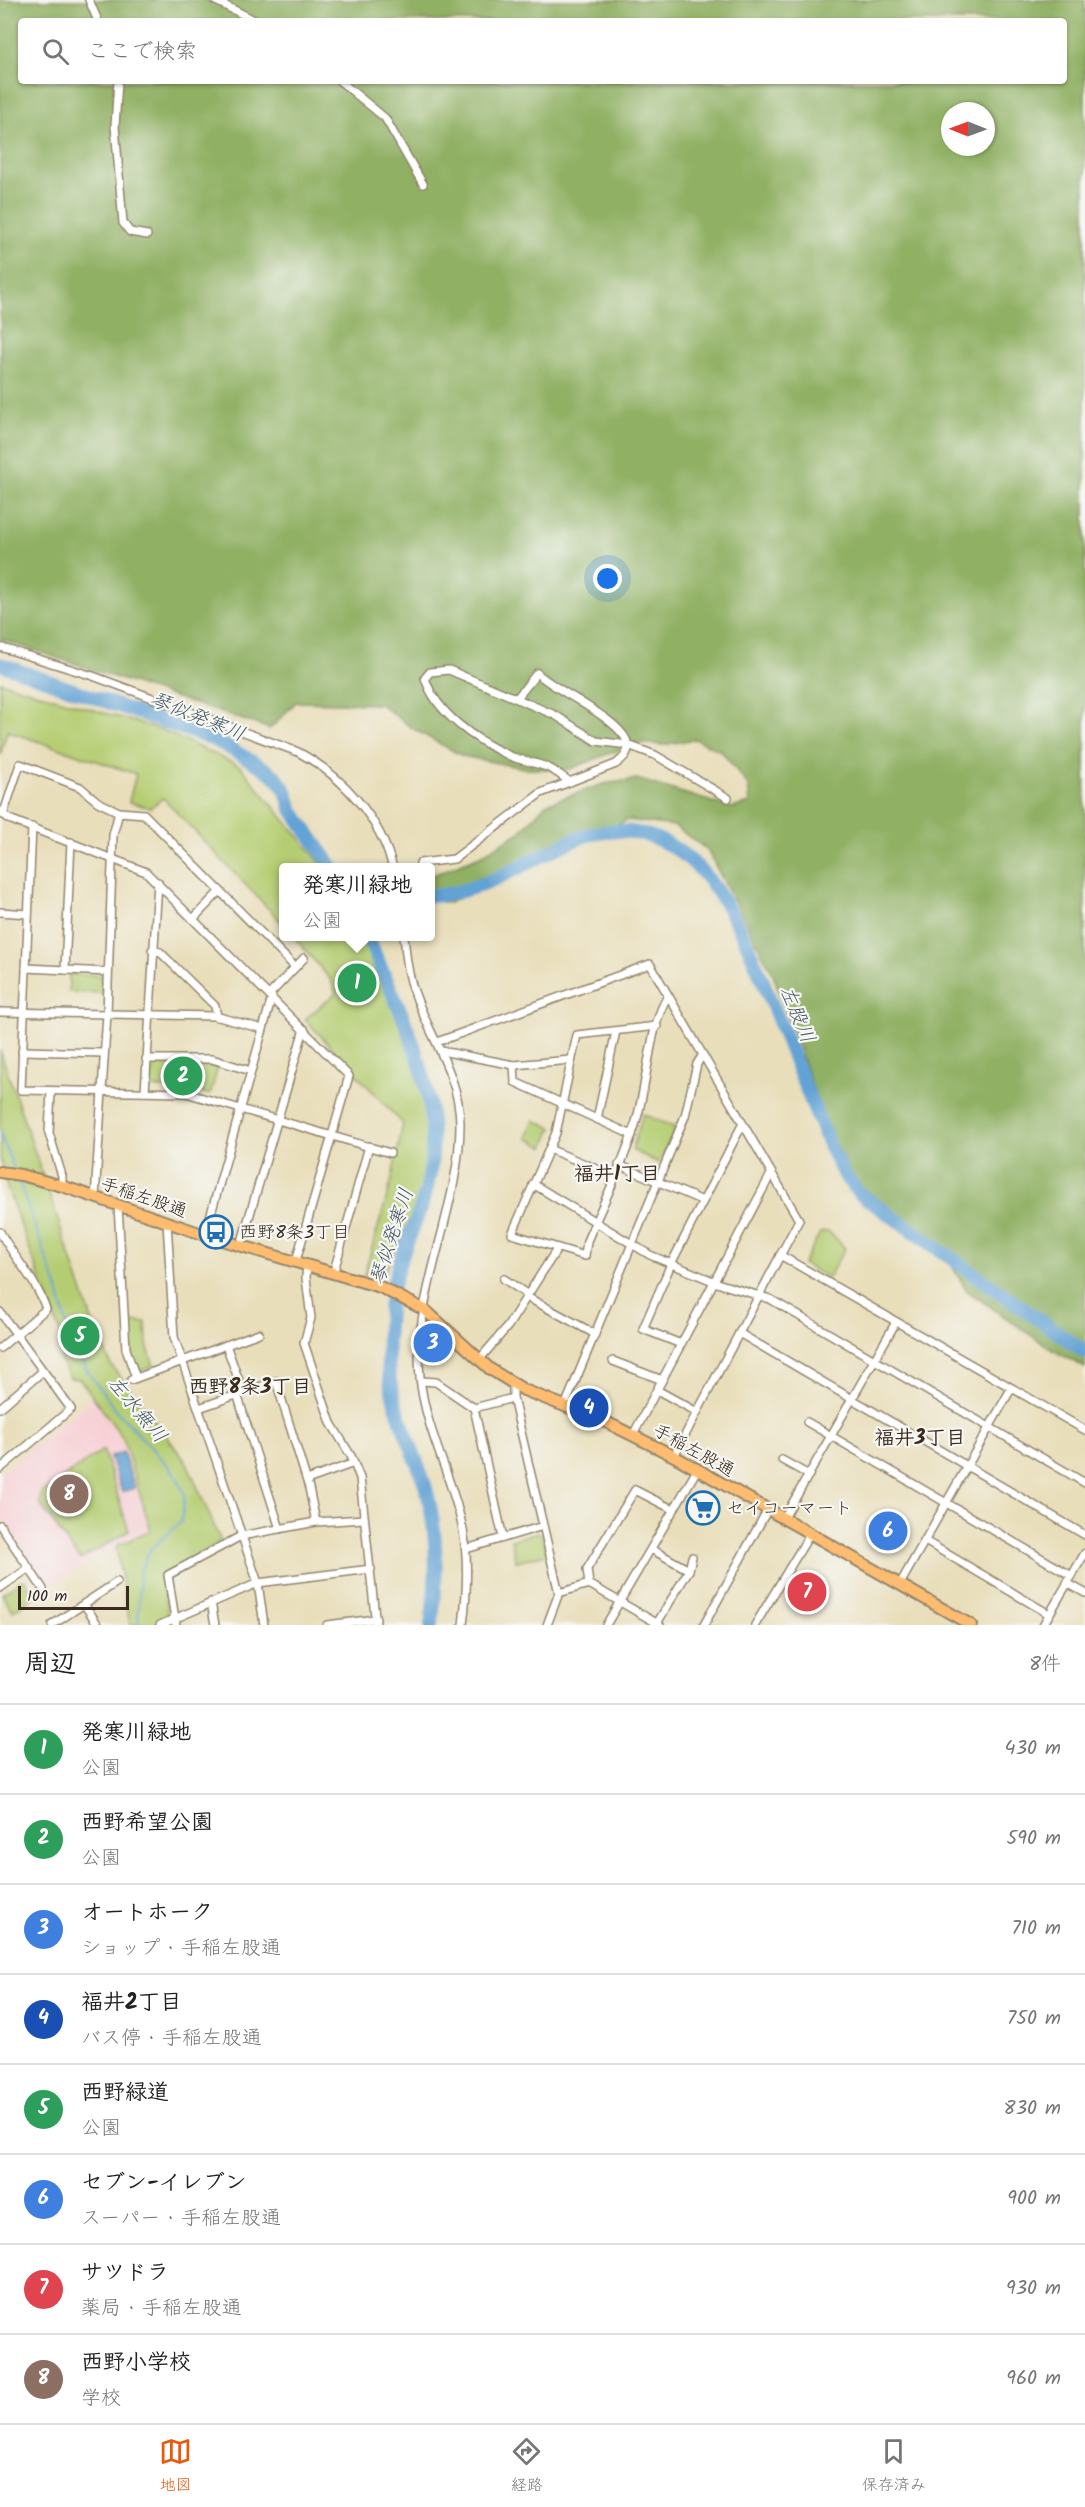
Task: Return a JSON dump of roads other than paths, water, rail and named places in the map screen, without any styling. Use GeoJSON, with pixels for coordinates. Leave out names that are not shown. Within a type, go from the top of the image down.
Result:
{"type":"FeatureCollection","features":[{"type":"Feature","properties":{"kind":"main road","name":"手稲左股通"},"geometry":{"type":"LineString","coordinates":[[11,1173],[62,1186],[205,1235],[380,1287],[425,1310],[478,1359],[513,1383],[633,1435],[674,1456],[970,1624]]}},
{"type":"Feature","properties":{"kind":"street"},"geometry":{"type":"LineString","coordinates":[[89,0],[97,18]]}},
{"type":"Feature","properties":{"kind":"street"},"geometry":{"type":"LineString","coordinates":[[214,0],[250,18]]}},
{"type":"Feature","properties":{"kind":"street"},"geometry":{"type":"LineString","coordinates":[[118,84],[116,126],[123,223],[130,232],[147,235]]}},
{"type":"Feature","properties":{"kind":"street"},"geometry":{"type":"LineString","coordinates":[[344,84],[385,118],[423,184]]}},
{"type":"Feature","properties":{"kind":"street"},"geometry":{"type":"LineString","coordinates":[[0,646],[93,676],[298,752],[317,762],[345,785],[364,809],[382,837],[392,863]]}},
{"type":"Feature","properties":{"kind":"street"},"geometry":{"type":"LineString","coordinates":[[570,782],[548,767],[512,757],[478,738],[442,709],[425,678],[430,672],[449,670],[555,715],[596,741],[628,745],[655,755],[728,798]]}},
{"type":"Feature","properties":{"kind":"street"},"geometry":{"type":"LineString","coordinates":[[420,863],[454,859],[541,793],[616,764],[625,756],[628,745],[623,736],[593,708],[548,683],[537,673],[517,698]]}},
{"type":"Feature","properties":{"kind":"street"},"geometry":{"type":"LineString","coordinates":[[294,966],[144,814],[119,812],[98,802],[80,787],[20,764],[2,813],[146,872],[271,995],[349,1076],[332,1135],[302,1263],[311,1318],[304,1343],[331,1423],[360,1478],[376,1622],[327,1625]]}},
{"type":"Feature","properties":{"kind":"street"},"geometry":{"type":"LineString","coordinates":[[94,1198],[103,1092],[113,835],[119,812]]}},
{"type":"Feature","properties":{"kind":"street"},"geometry":{"type":"LineString","coordinates":[[32,827],[21,1090],[186,1093],[390,1153]]}},
{"type":"Feature","properties":{"kind":"street"},"geometry":{"type":"LineString","coordinates":[[65,970],[71,842]]}},
{"type":"Feature","properties":{"kind":"street"},"geometry":{"type":"LineString","coordinates":[[145,1092],[158,882]]}},
{"type":"Feature","properties":{"kind":"street"},"geometry":{"type":"LineString","coordinates":[[194,918],[220,891]]}},
{"type":"Feature","properties":{"kind":"street"},"geometry":{"type":"LineString","coordinates":[[0,912],[28,914]]}},
{"type":"Feature","properties":{"kind":"street"},"geometry":{"type":"LineString","coordinates":[[405,941],[409,974],[415,995],[454,1081],[459,1102],[458,1161],[425,1310],[419,1357],[422,1395],[459,1517],[465,1549],[467,1582],[463,1625]]}},
{"type":"Feature","properties":{"kind":"street"},"geometry":{"type":"LineString","coordinates":[[152,950],[160,952],[214,1006],[217,1017]]}},
{"type":"Feature","properties":{"kind":"street"},"geometry":{"type":"LineString","coordinates":[[205,1235],[271,995],[294,966],[304,958]]}},
{"type":"Feature","properties":{"kind":"street"},"geometry":{"type":"LineString","coordinates":[[437,1042],[650,964],[799,1220],[674,1456]]}},
{"type":"Feature","properties":{"kind":"street"},"geometry":{"type":"LineString","coordinates":[[26,968],[108,972]]}},
{"type":"Feature","properties":{"kind":"street"},"geometry":{"type":"LineString","coordinates":[[657,1026],[577,1035],[556,1133],[512,1234],[585,1256],[596,1221],[632,1135],[662,1005],[668,996]]}},
{"type":"Feature","properties":{"kind":"street"},"geometry":{"type":"LineString","coordinates":[[0,1012],[217,1017],[263,1029]]}},
{"type":"Feature","properties":{"kind":"street"},"geometry":{"type":"LineString","coordinates":[[241,1245],[304,1029]]}},
{"type":"Feature","properties":{"kind":"street"},"geometry":{"type":"LineString","coordinates":[[597,1119],[616,1030]]}},
{"type":"Feature","properties":{"kind":"street"},"geometry":{"type":"LineString","coordinates":[[22,1051],[104,1053]]}},
{"type":"Feature","properties":{"kind":"street"},"geometry":{"type":"LineString","coordinates":[[441,1051],[514,1065],[572,1060]]}},
{"type":"Feature","properties":{"kind":"street"},"geometry":{"type":"LineString","coordinates":[[565,1406],[685,1116],[697,1064],[702,1056]]}},
{"type":"Feature","properties":{"kind":"street"},"geometry":{"type":"LineString","coordinates":[[146,1059],[212,1059],[251,1071]]}},
{"type":"Feature","properties":{"kind":"street"},"geometry":{"type":"LineString","coordinates":[[514,1065],[515,1082],[632,1135]]}},
{"type":"Feature","properties":{"kind":"street"},"geometry":{"type":"LineString","coordinates":[[51,1091],[49,1133],[62,1176],[62,1186]]}},
{"type":"Feature","properties":{"kind":"street"},"geometry":{"type":"LineString","coordinates":[[681,1344],[644,1329],[671,1264],[742,1125]]}},
{"type":"Feature","properties":{"kind":"street"},"geometry":{"type":"LineString","coordinates":[[334,1272],[369,1146]]}},
{"type":"Feature","properties":{"kind":"street"},"geometry":{"type":"LineString","coordinates":[[549,1149],[614,1176]]}},
{"type":"Feature","properties":{"kind":"street"},"geometry":{"type":"LineString","coordinates":[[619,1165],[703,1201]]}},
{"type":"Feature","properties":{"kind":"street"},"geometry":{"type":"LineString","coordinates":[[633,1435],[771,1174]]}},
{"type":"Feature","properties":{"kind":"street"},"geometry":{"type":"LineString","coordinates":[[533,1184],[632,1244],[671,1264],[714,1282],[759,1295],[1085,1483]]}},
{"type":"Feature","properties":{"kind":"street"},"geometry":{"type":"LineString","coordinates":[[118,1206],[126,1349],[134,1379],[259,1333]]}},
{"type":"Feature","properties":{"kind":"street"},"geometry":{"type":"LineString","coordinates":[[166,1222],[174,1337],[258,1582],[264,1625]]}},
{"type":"Feature","properties":{"kind":"street"},"geometry":{"type":"LineString","coordinates":[[0,1232],[12,1254],[41,1294],[46,1309],[0,1348]]}},
{"type":"Feature","properties":{"kind":"street"},"geometry":{"type":"LineString","coordinates":[[478,1359],[508,1326],[556,1249]]}},
{"type":"Feature","properties":{"kind":"street"},"geometry":{"type":"LineString","coordinates":[[780,1256],[1085,1430]]}},
{"type":"Feature","properties":{"kind":"street"},"geometry":{"type":"LineString","coordinates":[[504,1279],[527,1296],[595,1334]]}},
{"type":"Feature","properties":{"kind":"street"},"geometry":{"type":"LineString","coordinates":[[0,1312],[71,1409],[0,1469]]}},
{"type":"Feature","properties":{"kind":"street"},"geometry":{"type":"LineString","coordinates":[[784,1518],[896,1322]]}},
{"type":"Feature","properties":{"kind":"street"},"geometry":{"type":"LineString","coordinates":[[739,1333],[1085,1535]]}},
{"type":"Feature","properties":{"kind":"street"},"geometry":{"type":"LineString","coordinates":[[226,1345],[280,1529]]}},
{"type":"Feature","properties":{"kind":"street"},"geometry":{"type":"LineString","coordinates":[[613,1361],[662,1380]]}},
{"type":"Feature","properties":{"kind":"street"},"geometry":{"type":"LineString","coordinates":[[0,1408],[43,1371]]}},
{"type":"Feature","properties":{"kind":"street"},"geometry":{"type":"LineString","coordinates":[[199,1408],[276,1381],[307,1480],[316,1522]]}},
{"type":"Feature","properties":{"kind":"street"},"geometry":{"type":"LineString","coordinates":[[421,1381],[436,1382],[474,1408],[503,1538]]}},
{"type":"Feature","properties":{"kind":"street"},"geometry":{"type":"LineString","coordinates":[[513,1383],[513,1398],[559,1593],[547,1625]]}},
{"type":"Feature","properties":{"kind":"street"},"geometry":{"type":"LineString","coordinates":[[900,1584],[965,1465],[1011,1389]]}},
{"type":"Feature","properties":{"kind":"street"},"geometry":{"type":"LineString","coordinates":[[657,1390],[697,1412]]}},
{"type":"Feature","properties":{"kind":"street"},"geometry":{"type":"LineString","coordinates":[[474,1408],[513,1398]]}},
{"type":"Feature","properties":{"kind":"street"},"geometry":{"type":"LineString","coordinates":[[807,1422],[1072,1576]]}},
{"type":"Feature","properties":{"kind":"street"},"geometry":{"type":"LineString","coordinates":[[782,1460],[809,1475]]}},
{"type":"Feature","properties":{"kind":"street"},"geometry":{"type":"LineString","coordinates":[[307,1480],[354,1463]]}},
{"type":"Feature","properties":{"kind":"street"},"geometry":{"type":"LineString","coordinates":[[606,1625],[697,1470]]}},
{"type":"Feature","properties":{"kind":"street"},"geometry":{"type":"LineString","coordinates":[[589,1584],[587,1569],[636,1490],[674,1510]]}},
{"type":"Feature","properties":{"kind":"street"},"geometry":{"type":"LineString","coordinates":[[704,1625],[768,1509]]}},
{"type":"Feature","properties":{"kind":"street"},"geometry":{"type":"LineString","coordinates":[[175,1622],[168,1575],[241,1536],[316,1522],[364,1519]]}},
{"type":"Feature","properties":{"kind":"street"},"geometry":{"type":"LineString","coordinates":[[465,1549],[543,1526]]}},
{"type":"Feature","properties":{"kind":"street"},"geometry":{"type":"LineString","coordinates":[[1,1529],[43,1589]]}},
{"type":"Feature","properties":{"kind":"street"},"geometry":{"type":"LineString","coordinates":[[755,1625],[810,1534]]}},
{"type":"Feature","properties":{"kind":"street"},"geometry":{"type":"LineString","coordinates":[[925,1541],[1049,1614]]}},
{"type":"Feature","properties":{"kind":"street"},"geometry":{"type":"LineString","coordinates":[[651,1549],[689,1570]]}},
{"type":"Feature","properties":{"kind":"street"},"geometry":{"type":"LineString","coordinates":[[1043,1625],[1085,1552]]}},
{"type":"Feature","properties":{"kind":"street"},"geometry":{"type":"LineString","coordinates":[[559,1593],[589,1584],[658,1624],[689,1570],[692,1557]]}},
{"type":"Feature","properties":{"kind":"street"},"geometry":{"type":"LineString","coordinates":[[0,1588],[29,1568]]}},
{"type":"Feature","properties":{"kind":"street"},"geometry":{"type":"LineString","coordinates":[[160,1625],[175,1622],[211,1602],[258,1582],[371,1569]]}},
{"type":"Feature","properties":{"kind":"street"},"geometry":{"type":"LineString","coordinates":[[52,1625],[117,1582]]}},
{"type":"Feature","properties":{"kind":"street"},"geometry":{"type":"LineString","coordinates":[[1067,1583],[1085,1593]]}},
{"type":"Feature","properties":{"kind":"street"},"geometry":{"type":"LineString","coordinates":[[211,1602],[215,1625]]}},
{"type":"Feature","properties":{"kind":"street"},"geometry":{"type":"LineString","coordinates":[[84,1604],[98,1625]]}},
{"type":"Feature","properties":{"kind":"water"},"geometry":{"type":"Polygon","coordinates":[[[123,1452],[135,1488],[122,1492],[110,1457],[123,1452]]]}},
{"type":"Feature","properties":{"kind":"waterway","name":"琴似発寒川"},"geometry":{"type":"LineString","coordinates":[[0,664],[215,740],[262,767],[276,777],[286,791],[292,810],[329,863]]}},
{"type":"Feature","properties":{"kind":"waterway","name":"左股川"},"geometry":{"type":"LineString","coordinates":[[435,895],[477,886],[583,836],[595,833],[633,832],[665,842],[692,861],[714,887],[734,918],[764,984],[830,1147],[844,1175],[860,1194],[1085,1352]]}},
{"type":"Feature","properties":{"kind":"waterway","name":"琴似発寒川"},"geometry":{"type":"LineString","coordinates":[[369,941],[417,1056],[426,1087],[431,1118],[432,1150],[428,1183],[392,1288],[388,1342],[388,1364],[393,1396],[425,1485],[432,1519],[436,1573],[431,1625]]}},
{"type":"Feature","properties":{"kind":"waterway","name":"左水無川"},"geometry":{"type":"LineString","coordinates":[[0,1133],[15,1171]]}},
{"type":"Feature","properties":{"kind":"waterway","name":"左水無川"},"geometry":{"type":"LineString","coordinates":[[18,1179],[58,1290],[71,1342],[88,1372],[115,1409],[177,1477],[185,1495],[181,1522],[150,1550],[140,1571],[138,1625]]}},
{"type":"Feature","properties":{"kind":"place","name":"発寒川緑地"},"geometry":{"type":"Point","coordinates":[357,983]}},
{"type":"Feature","properties":{"kind":"place","name":"西野希望公園"},"geometry":{"type":"Point","coordinates":[183,1076]}},
{"type":"Feature","properties":{"kind":"place","name":"西野8条3丁目"},"geometry":{"type":"Point","coordinates":[216,1232]}},
{"type":"Feature","properties":{"kind":"place","name":"西野緑道"},"geometry":{"type":"Point","coordinates":[80,1336]}},
{"type":"Feature","properties":{"kind":"place","name":"オートホーク"},"geometry":{"type":"Point","coordinates":[433,1343]}},
{"type":"Feature","properties":{"kind":"place","name":"福井2丁目"},"geometry":{"type":"Point","coordinates":[589,1408]}},
{"type":"Feature","properties":{"kind":"place","name":"西野小学校"},"geometry":{"type":"Point","coordinates":[69,1494]}},
{"type":"Feature","properties":{"kind":"place","name":"セイコーマート"},"geometry":{"type":"Point","coordinates":[703,1508]}},
{"type":"Feature","properties":{"kind":"place","name":"セブン-イレブン"},"geometry":{"type":"Point","coordinates":[888,1531]}},
{"type":"Feature","properties":{"kind":"place","name":"サツドラ"},"geometry":{"type":"Point","coordinates":[807,1592]}},
{"type":"Feature","properties":{"kind":"district","name":"福井1丁目"},"geometry":{"type":"Point","coordinates":[617,1173]}},
{"type":"Feature","properties":{"kind":"district","name":"西野8条3丁目"},"geometry":{"type":"Point","coordinates":[250,1386]}},
{"type":"Feature","properties":{"kind":"district","name":"福井3丁目"},"geometry":{"type":"Point","coordinates":[920,1437]}}]}
